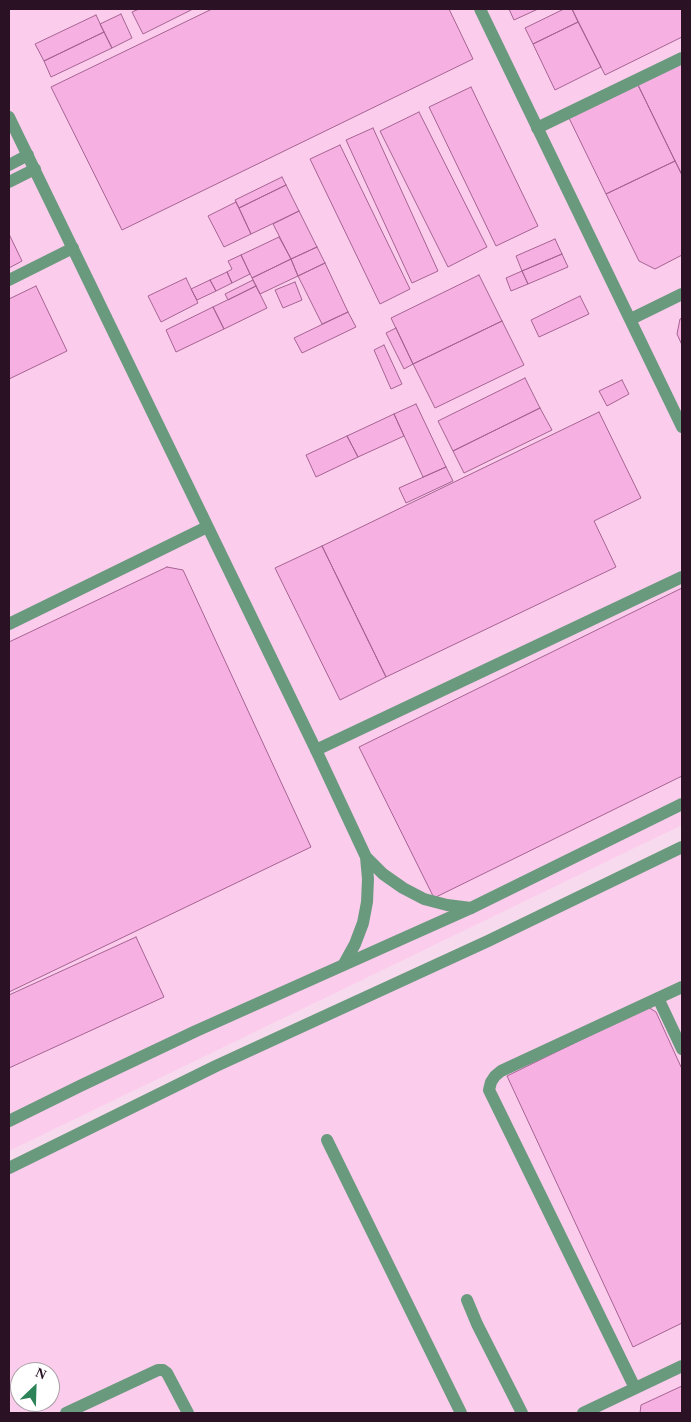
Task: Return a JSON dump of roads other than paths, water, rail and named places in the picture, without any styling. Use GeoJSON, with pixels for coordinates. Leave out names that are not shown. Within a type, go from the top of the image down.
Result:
{"type":"FeatureCollection","features":[{"type":"Feature","properties":{"kind":"street"},"geometry":{"type":"LineString","coordinates":[[480,9],[682,427]]}},
{"type":"Feature","properties":{"kind":"street"},"geometry":{"type":"LineString","coordinates":[[538,128],[682,58]]}},
{"type":"Feature","properties":{"kind":"street"},"geometry":{"type":"LineString","coordinates":[[9,117],[366,857],[368,879],[367,902],[363,923],[355,944],[344,964]]}},
{"type":"Feature","properties":{"kind":"street"},"geometry":{"type":"LineString","coordinates":[[9,165],[28,155]]}},
{"type":"Feature","properties":{"kind":"street"},"geometry":{"type":"LineString","coordinates":[[9,182],[35,169]]}},
{"type":"Feature","properties":{"kind":"street"},"geometry":{"type":"LineString","coordinates":[[9,280],[73,248]]}},
{"type":"Feature","properties":{"kind":"street"},"geometry":{"type":"LineString","coordinates":[[631,319],[682,294]]}},
{"type":"Feature","properties":{"kind":"street"},"geometry":{"type":"LineString","coordinates":[[9,624],[207,527]]}},
{"type":"Feature","properties":{"kind":"street"},"geometry":{"type":"LineString","coordinates":[[316,750],[682,577]]}},
{"type":"Feature","properties":{"kind":"street"},"geometry":{"type":"LineString","coordinates":[[9,1121],[152,1052],[471,908],[682,804]]}},
{"type":"Feature","properties":{"kind":"street"},"geometry":{"type":"LineString","coordinates":[[9,1168],[216,1066],[488,941],[682,848]]}},
{"type":"Feature","properties":{"kind":"street"},"geometry":{"type":"LineString","coordinates":[[366,857],[396,884],[424,899],[447,906],[471,908]]}},
{"type":"Feature","properties":{"kind":"street"},"geometry":{"type":"LineString","coordinates":[[635,1388],[489,1090],[491,1082],[501,1071],[682,987]]}},
{"type":"Feature","properties":{"kind":"street"},"geometry":{"type":"LineString","coordinates":[[658,998],[682,1049]]}},
{"type":"Feature","properties":{"kind":"street"},"geometry":{"type":"LineString","coordinates":[[327,1140],[460,1413]]}},
{"type":"Feature","properties":{"kind":"street"},"geometry":{"type":"LineString","coordinates":[[467,1300],[477,1324],[522,1413]]}},
{"type":"Feature","properties":{"kind":"street"},"geometry":{"type":"LineString","coordinates":[[583,1413],[597,1410],[635,1388],[682,1366]]}},
{"type":"Feature","properties":{"kind":"street"},"geometry":{"type":"LineString","coordinates":[[66,1413],[158,1370],[163,1370],[167,1373],[188,1413]]}}]}
